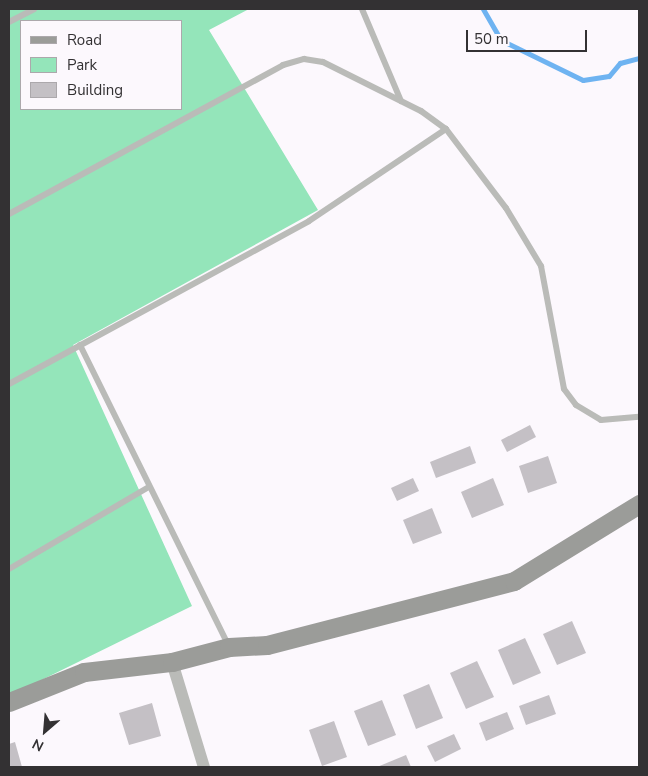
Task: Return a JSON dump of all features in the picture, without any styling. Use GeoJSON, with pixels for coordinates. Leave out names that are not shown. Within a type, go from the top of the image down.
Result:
{"type":"FeatureCollection","features":[{"type":"Feature","properties":{"kind":"street"},"geometry":{"type":"LineString","coordinates":[[9,702],[84,672],[172,662],[229,647],[267,645],[514,581],[639,504]]}},
{"type":"Feature","properties":{"kind":"street"},"geometry":{"type":"LineString","coordinates":[[172,662],[204,767]]}},
{"type":"Feature","properties":{"kind":"lane"},"geometry":{"type":"LineString","coordinates":[[9,22],[34,9]]}},
{"type":"Feature","properties":{"kind":"lane"},"geometry":{"type":"LineString","coordinates":[[362,9],[401,100]]}},
{"type":"Feature","properties":{"kind":"lane"},"geometry":{"type":"LineString","coordinates":[[9,214],[283,65],[304,59],[323,62],[401,100],[446,129],[506,208],[542,266],[564,389],[576,405],[601,420],[639,418]]}},
{"type":"Feature","properties":{"kind":"lane"},"geometry":{"type":"LineString","coordinates":[[9,384],[309,221],[446,129]]}},
{"type":"Feature","properties":{"kind":"lane"},"geometry":{"type":"LineString","coordinates":[[80,344],[229,647]]}},
{"type":"Feature","properties":{"kind":"lane"},"geometry":{"type":"LineString","coordinates":[[9,568],[149,487]]}},
{"type":"Feature","properties":{"kind":"green space"},"geometry":{"type":"Polygon","coordinates":[[[9,9],[249,9],[209,30],[318,210],[73,345],[192,606],[9,696],[9,9]]]}},
{"type":"Feature","properties":{"kind":"building"},"geometry":{"type":"Polygon","coordinates":[[[530,425],[536,437],[507,452],[501,440],[530,425]]]}},
{"type":"Feature","properties":{"kind":"building"},"geometry":{"type":"Polygon","coordinates":[[[470,446],[476,463],[436,478],[430,462],[470,446]]]}},
{"type":"Feature","properties":{"kind":"building"},"geometry":{"type":"Polygon","coordinates":[[[548,456],[557,483],[528,493],[519,466],[548,456]]]}},
{"type":"Feature","properties":{"kind":"building"},"geometry":{"type":"Polygon","coordinates":[[[413,478],[419,491],[397,501],[391,488],[413,478]]]}},
{"type":"Feature","properties":{"kind":"building"},"geometry":{"type":"Polygon","coordinates":[[[493,478],[504,505],[472,518],[461,492],[493,478]]]}},
{"type":"Feature","properties":{"kind":"building"},"geometry":{"type":"Polygon","coordinates":[[[432,508],[442,533],[413,544],[403,520],[432,508]]]}},
{"type":"Feature","properties":{"kind":"building"},"geometry":{"type":"Polygon","coordinates":[[[572,621],[586,653],[557,665],[543,634],[572,621]]]}},
{"type":"Feature","properties":{"kind":"building"},"geometry":{"type":"Polygon","coordinates":[[[525,638],[541,673],[513,685],[498,650],[525,638]]]}},
{"type":"Feature","properties":{"kind":"building"},"geometry":{"type":"Polygon","coordinates":[[[477,661],[494,697],[466,709],[450,673],[477,661]]]}},
{"type":"Feature","properties":{"kind":"building"},"geometry":{"type":"Polygon","coordinates":[[[429,684],[443,718],[416,729],[403,695],[429,684]]]}},
{"type":"Feature","properties":{"kind":"building"},"geometry":{"type":"Polygon","coordinates":[[[549,695],[556,714],[526,725],[519,706],[549,695]]]}},
{"type":"Feature","properties":{"kind":"building"},"geometry":{"type":"Polygon","coordinates":[[[382,700],[396,735],[368,746],[354,711],[382,700]]]}},
{"type":"Feature","properties":{"kind":"building"},"geometry":{"type":"Polygon","coordinates":[[[152,703],[161,736],[129,745],[119,713],[152,703]]]}},
{"type":"Feature","properties":{"kind":"building"},"geometry":{"type":"Polygon","coordinates":[[[507,712],[514,729],[486,741],[479,723],[507,712]]]}},
{"type":"Feature","properties":{"kind":"building"},"geometry":{"type":"Polygon","coordinates":[[[334,721],[347,757],[322,766],[309,730],[334,721]]]}},
{"type":"Feature","properties":{"kind":"building"},"geometry":{"type":"Polygon","coordinates":[[[454,734],[461,749],[435,762],[427,746],[454,734]]]}},
{"type":"Feature","properties":{"kind":"building"},"geometry":{"type":"Polygon","coordinates":[[[15,742],[22,767],[9,767],[9,744],[15,742]]]}},
{"type":"Feature","properties":{"kind":"building"},"geometry":{"type":"Polygon","coordinates":[[[406,755],[411,767],[377,767],[406,755]]]}},
{"type":"Feature","properties":{"kind":"waterway"},"geometry":{"type":"LineString","coordinates":[[483,9],[501,40],[583,80],[609,76],[620,63],[639,58]]}}]}
